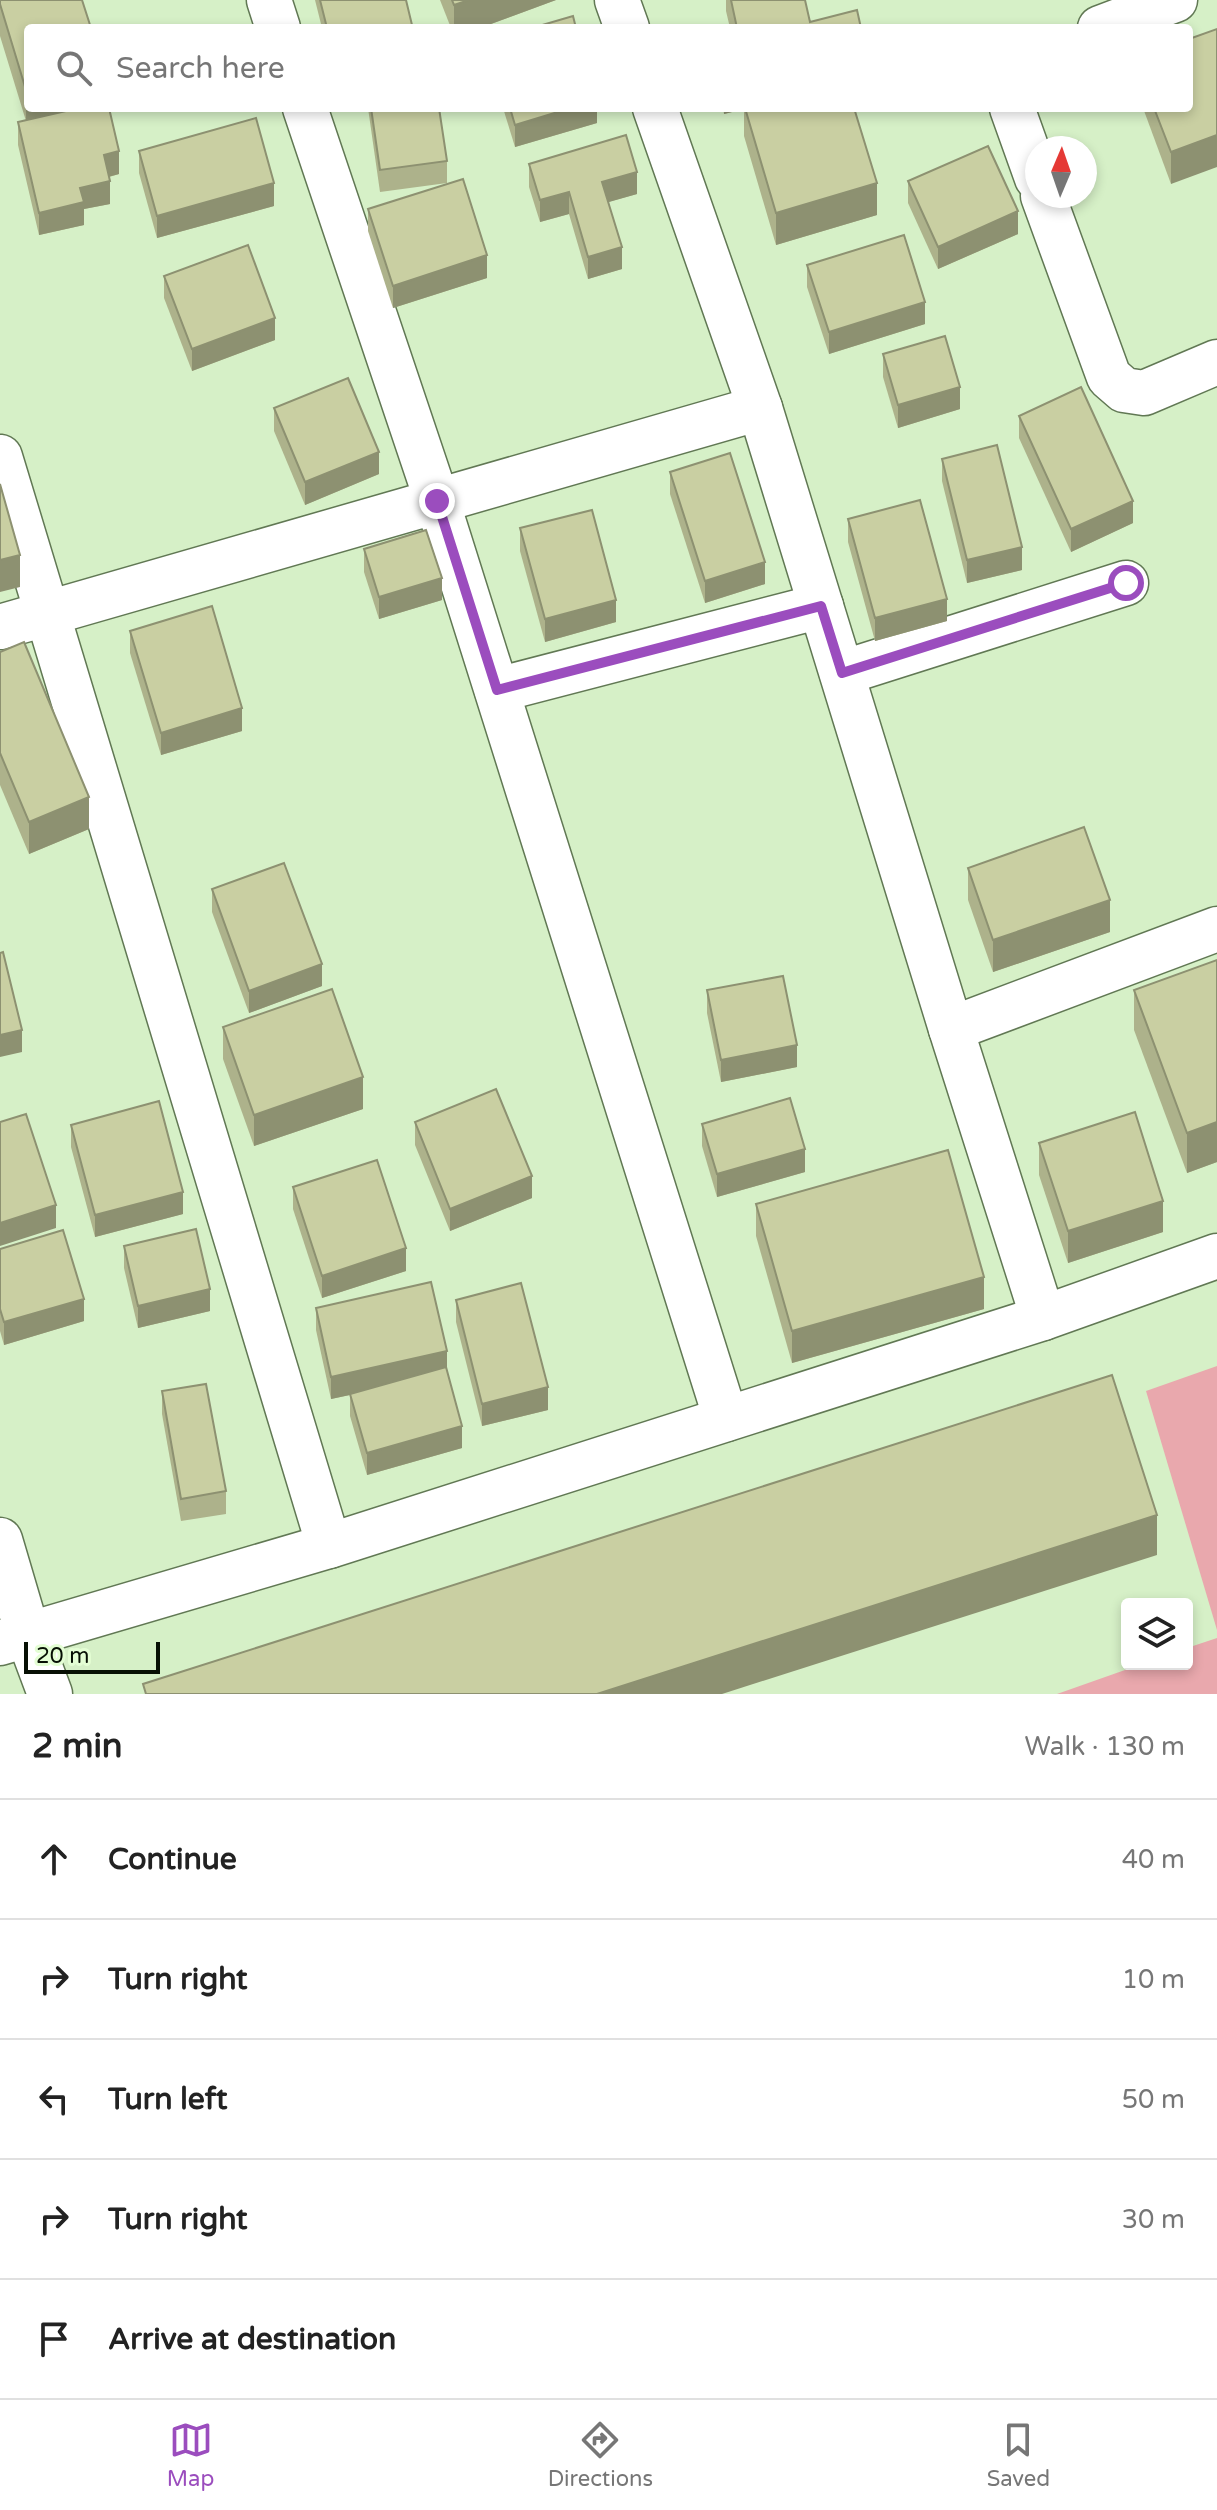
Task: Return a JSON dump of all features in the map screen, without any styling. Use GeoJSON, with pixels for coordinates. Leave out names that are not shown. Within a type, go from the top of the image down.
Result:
{"type":"FeatureCollection","features":[{"type":"Feature","properties":{"kind":"street"},"geometry":{"type":"LineString","coordinates":[[269,0],[277,24]]}},
{"type":"Feature","properties":{"kind":"street"},"geometry":{"type":"LineString","coordinates":[[617,0],[626,24]]}},
{"type":"Feature","properties":{"kind":"street"},"geometry":{"type":"LineString","coordinates":[[1111,24],[1175,0]]}},
{"type":"Feature","properties":{"kind":"street"},"geometry":{"type":"LineString","coordinates":[[306,112],[437,501],[726,1419]]}},
{"type":"Feature","properties":{"kind":"street"},"geometry":{"type":"LineString","coordinates":[[656,112],[760,408],[1043,1318]]}},
{"type":"Feature","properties":{"kind":"street"},"geometry":{"type":"LineString","coordinates":[[1013,112],[1025,144]]}},
{"type":"Feature","properties":{"kind":"street"},"geometry":{"type":"LineString","coordinates":[[1047,208],[1109,377],[1124,390],[1144,393],[1217,362]]}},
{"type":"Feature","properties":{"kind":"street"},"geometry":{"type":"LineString","coordinates":[[0,627],[760,408]]}},
{"type":"Feature","properties":{"kind":"street"},"geometry":{"type":"LineString","coordinates":[[0,457],[329,1546]]}},
{"type":"Feature","properties":{"kind":"street"},"geometry":{"type":"LineString","coordinates":[[842,673],[1126,583]]}},
{"type":"Feature","properties":{"kind":"street"},"geometry":{"type":"LineString","coordinates":[[497,690],[821,606]]}},
{"type":"Feature","properties":{"kind":"street"},"geometry":{"type":"LineString","coordinates":[[951,1029],[1217,929]]}},
{"type":"Feature","properties":{"kind":"street"},"geometry":{"type":"LineString","coordinates":[[14,1639],[329,1546],[1043,1318],[1217,1256]]}},
{"type":"Feature","properties":{"kind":"street"},"geometry":{"type":"LineString","coordinates":[[0,1540],[14,1639],[50,1694]]}},
{"type":"Feature","properties":{"kind":"shaded area"},"geometry":{"type":"Polygon","coordinates":[[[1217,1366],[1217,1630],[1146,1391],[1217,1366]]]}},
{"type":"Feature","properties":{"kind":"shaded area"},"geometry":{"type":"Polygon","coordinates":[[[1217,1638],[1217,1694],[1057,1694],[1125,1670],[1193,1670],[1193,1646],[1217,1638]]]}},
{"type":"Feature","properties":{"kind":"building"},"geometry":{"type":"Polygon","coordinates":[[[0,0],[82,0],[90,24],[24,24],[24,83],[0,0]]]}},
{"type":"Feature","properties":{"kind":"building"},"geometry":{"type":"Polygon","coordinates":[[[320,0],[406,0],[412,24],[326,24],[320,0]]]}},
{"type":"Feature","properties":{"kind":"building"},"geometry":{"type":"Polygon","coordinates":[[[452,0],[469,0],[454,5],[452,0]]]}},
{"type":"Feature","properties":{"kind":"building"},"geometry":{"type":"Polygon","coordinates":[[[731,0],[805,0],[810,22],[857,10],[860,24],[736,24],[731,0]]]}},
{"type":"Feature","properties":{"kind":"building"},"geometry":{"type":"Polygon","coordinates":[[[573,16],[575,24],[546,24],[573,16]]]}},
{"type":"Feature","properties":{"kind":"building"},"geometry":{"type":"Polygon","coordinates":[[[1217,29],[1217,135],[1171,152],[1156,112],[1193,112],[1193,38],[1217,29]]]}},
{"type":"Feature","properties":{"kind":"building"},"geometry":{"type":"Polygon","coordinates":[[[62,112],[110,112],[119,151],[104,155],[110,181],[80,188],[84,202],[39,213],[18,122],[62,112]]]}},
{"type":"Feature","properties":{"kind":"building"},"geometry":{"type":"Polygon","coordinates":[[[372,112],[440,112],[447,161],[380,170],[372,112]]]}},
{"type":"Feature","properties":{"kind":"building"},"geometry":{"type":"Polygon","coordinates":[[[511,112],[558,112],[515,125],[511,112]]]}},
{"type":"Feature","properties":{"kind":"building"},"geometry":{"type":"Polygon","coordinates":[[[746,112],[855,112],[877,183],[776,213],[746,112]]]}},
{"type":"Feature","properties":{"kind":"building"},"geometry":{"type":"Polygon","coordinates":[[[256,118],[274,183],[157,216],[139,151],[256,118]]]}},
{"type":"Feature","properties":{"kind":"building"},"geometry":{"type":"Polygon","coordinates":[[[626,135],[637,172],[602,182],[622,247],[588,257],[569,192],[540,200],[529,164],[626,135]]]}},
{"type":"Feature","properties":{"kind":"building"},"geometry":{"type":"Polygon","coordinates":[[[988,146],[1018,211],[938,247],[908,181],[988,146]]]}},
{"type":"Feature","properties":{"kind":"building"},"geometry":{"type":"Polygon","coordinates":[[[463,179],[487,255],[393,286],[368,209],[463,179]]]}},
{"type":"Feature","properties":{"kind":"building"},"geometry":{"type":"Polygon","coordinates":[[[904,235],[925,302],[829,332],[807,265],[904,235]]]}},
{"type":"Feature","properties":{"kind":"building"},"geometry":{"type":"Polygon","coordinates":[[[248,245],[275,318],[192,349],[164,276],[248,245]]]}},
{"type":"Feature","properties":{"kind":"building"},"geometry":{"type":"Polygon","coordinates":[[[945,336],[960,387],[898,405],[883,354],[945,336]]]}},
{"type":"Feature","properties":{"kind":"building"},"geometry":{"type":"Polygon","coordinates":[[[348,378],[379,452],[305,482],[274,408],[348,378]]]}},
{"type":"Feature","properties":{"kind":"building"},"geometry":{"type":"Polygon","coordinates":[[[1081,387],[1133,501],[1071,529],[1019,416],[1081,387]]]}},
{"type":"Feature","properties":{"kind":"building"},"geometry":{"type":"Polygon","coordinates":[[[997,445],[1022,547],[967,560],[942,459],[997,445]]]}},
{"type":"Feature","properties":{"kind":"building"},"geometry":{"type":"Polygon","coordinates":[[[730,453],[765,562],[705,581],[670,472],[730,453]]]}},
{"type":"Feature","properties":{"kind":"building"},"geometry":{"type":"Polygon","coordinates":[[[0,484],[20,555],[0,560],[0,484]]]}},
{"type":"Feature","properties":{"kind":"building"},"geometry":{"type":"Polygon","coordinates":[[[920,500],[947,599],[875,618],[848,519],[920,500]]]}},
{"type":"Feature","properties":{"kind":"building"},"geometry":{"type":"Polygon","coordinates":[[[592,510],[616,600],[545,619],[520,528],[592,510]]]}},
{"type":"Feature","properties":{"kind":"building"},"geometry":{"type":"Polygon","coordinates":[[[426,530],[442,578],[379,597],[364,549],[426,530]]]}},
{"type":"Feature","properties":{"kind":"building"},"geometry":{"type":"Polygon","coordinates":[[[212,606],[242,708],[161,733],[130,631],[212,606]]]}},
{"type":"Feature","properties":{"kind":"building"},"geometry":{"type":"Polygon","coordinates":[[[24,642],[89,797],[29,822],[0,753],[0,652],[24,642]]]}},
{"type":"Feature","properties":{"kind":"building"},"geometry":{"type":"Polygon","coordinates":[[[1084,827],[1110,900],[993,940],[968,868],[1084,827]]]}},
{"type":"Feature","properties":{"kind":"building"},"geometry":{"type":"Polygon","coordinates":[[[284,863],[322,964],[249,991],[212,889],[284,863]]]}},
{"type":"Feature","properties":{"kind":"building"},"geometry":{"type":"Polygon","coordinates":[[[3,952],[22,1030],[0,1035],[0,953],[3,952]]]}},
{"type":"Feature","properties":{"kind":"building"},"geometry":{"type":"Polygon","coordinates":[[[1217,960],[1217,1122],[1187,1133],[1134,990],[1217,960]]]}},
{"type":"Feature","properties":{"kind":"building"},"geometry":{"type":"Polygon","coordinates":[[[783,976],[797,1045],[721,1060],[707,990],[783,976]]]}},
{"type":"Feature","properties":{"kind":"building"},"geometry":{"type":"Polygon","coordinates":[[[332,989],[363,1077],[254,1115],[223,1027],[332,989]]]}},
{"type":"Feature","properties":{"kind":"building"},"geometry":{"type":"Polygon","coordinates":[[[496,1089],[532,1176],[450,1209],[415,1122],[496,1089]]]}},
{"type":"Feature","properties":{"kind":"building"},"geometry":{"type":"Polygon","coordinates":[[[790,1098],[805,1149],[717,1174],[702,1124],[790,1098]]]}},
{"type":"Feature","properties":{"kind":"building"},"geometry":{"type":"Polygon","coordinates":[[[159,1101],[183,1192],[95,1215],[71,1125],[159,1101]]]}},
{"type":"Feature","properties":{"kind":"building"},"geometry":{"type":"Polygon","coordinates":[[[1135,1112],[1163,1201],[1068,1231],[1039,1143],[1135,1112]]]}},
{"type":"Feature","properties":{"kind":"building"},"geometry":{"type":"Polygon","coordinates":[[[26,1114],[56,1205],[0,1223],[0,1122],[26,1114]]]}},
{"type":"Feature","properties":{"kind":"building"},"geometry":{"type":"Polygon","coordinates":[[[948,1150],[984,1277],[792,1331],[756,1204],[948,1150]]]}},
{"type":"Feature","properties":{"kind":"building"},"geometry":{"type":"Polygon","coordinates":[[[377,1160],[406,1248],[322,1276],[293,1187],[377,1160]]]}},
{"type":"Feature","properties":{"kind":"building"},"geometry":{"type":"Polygon","coordinates":[[[196,1229],[210,1289],[138,1306],[124,1246],[196,1229]]]}},
{"type":"Feature","properties":{"kind":"building"},"geometry":{"type":"Polygon","coordinates":[[[63,1230],[84,1299],[4,1322],[0,1309],[0,1249],[63,1230]]]}},
{"type":"Feature","properties":{"kind":"building"},"geometry":{"type":"Polygon","coordinates":[[[431,1282],[447,1351],[331,1377],[316,1308],[431,1282]]]}},
{"type":"Feature","properties":{"kind":"building"},"geometry":{"type":"Polygon","coordinates":[[[521,1283],[548,1387],[482,1404],[456,1300],[521,1283]]]}},
{"type":"Feature","properties":{"kind":"building"},"geometry":{"type":"Polygon","coordinates":[[[446,1367],[462,1426],[367,1453],[350,1394],[446,1367]]]}},
{"type":"Feature","properties":{"kind":"building"},"geometry":{"type":"Polygon","coordinates":[[[1112,1375],[1157,1515],[597,1694],[146,1694],[143,1684],[1112,1375]]]}},
{"type":"Feature","properties":{"kind":"building"},"geometry":{"type":"Polygon","coordinates":[[[206,1384],[226,1491],[181,1499],[162,1391],[206,1384]]]}},
{"type":"Feature","properties":{"kind":"route"},"geometry":{"type":"LineString","coordinates":[[437,501],[497,690],[821,606],[842,673],[1126,583]]}}]}
